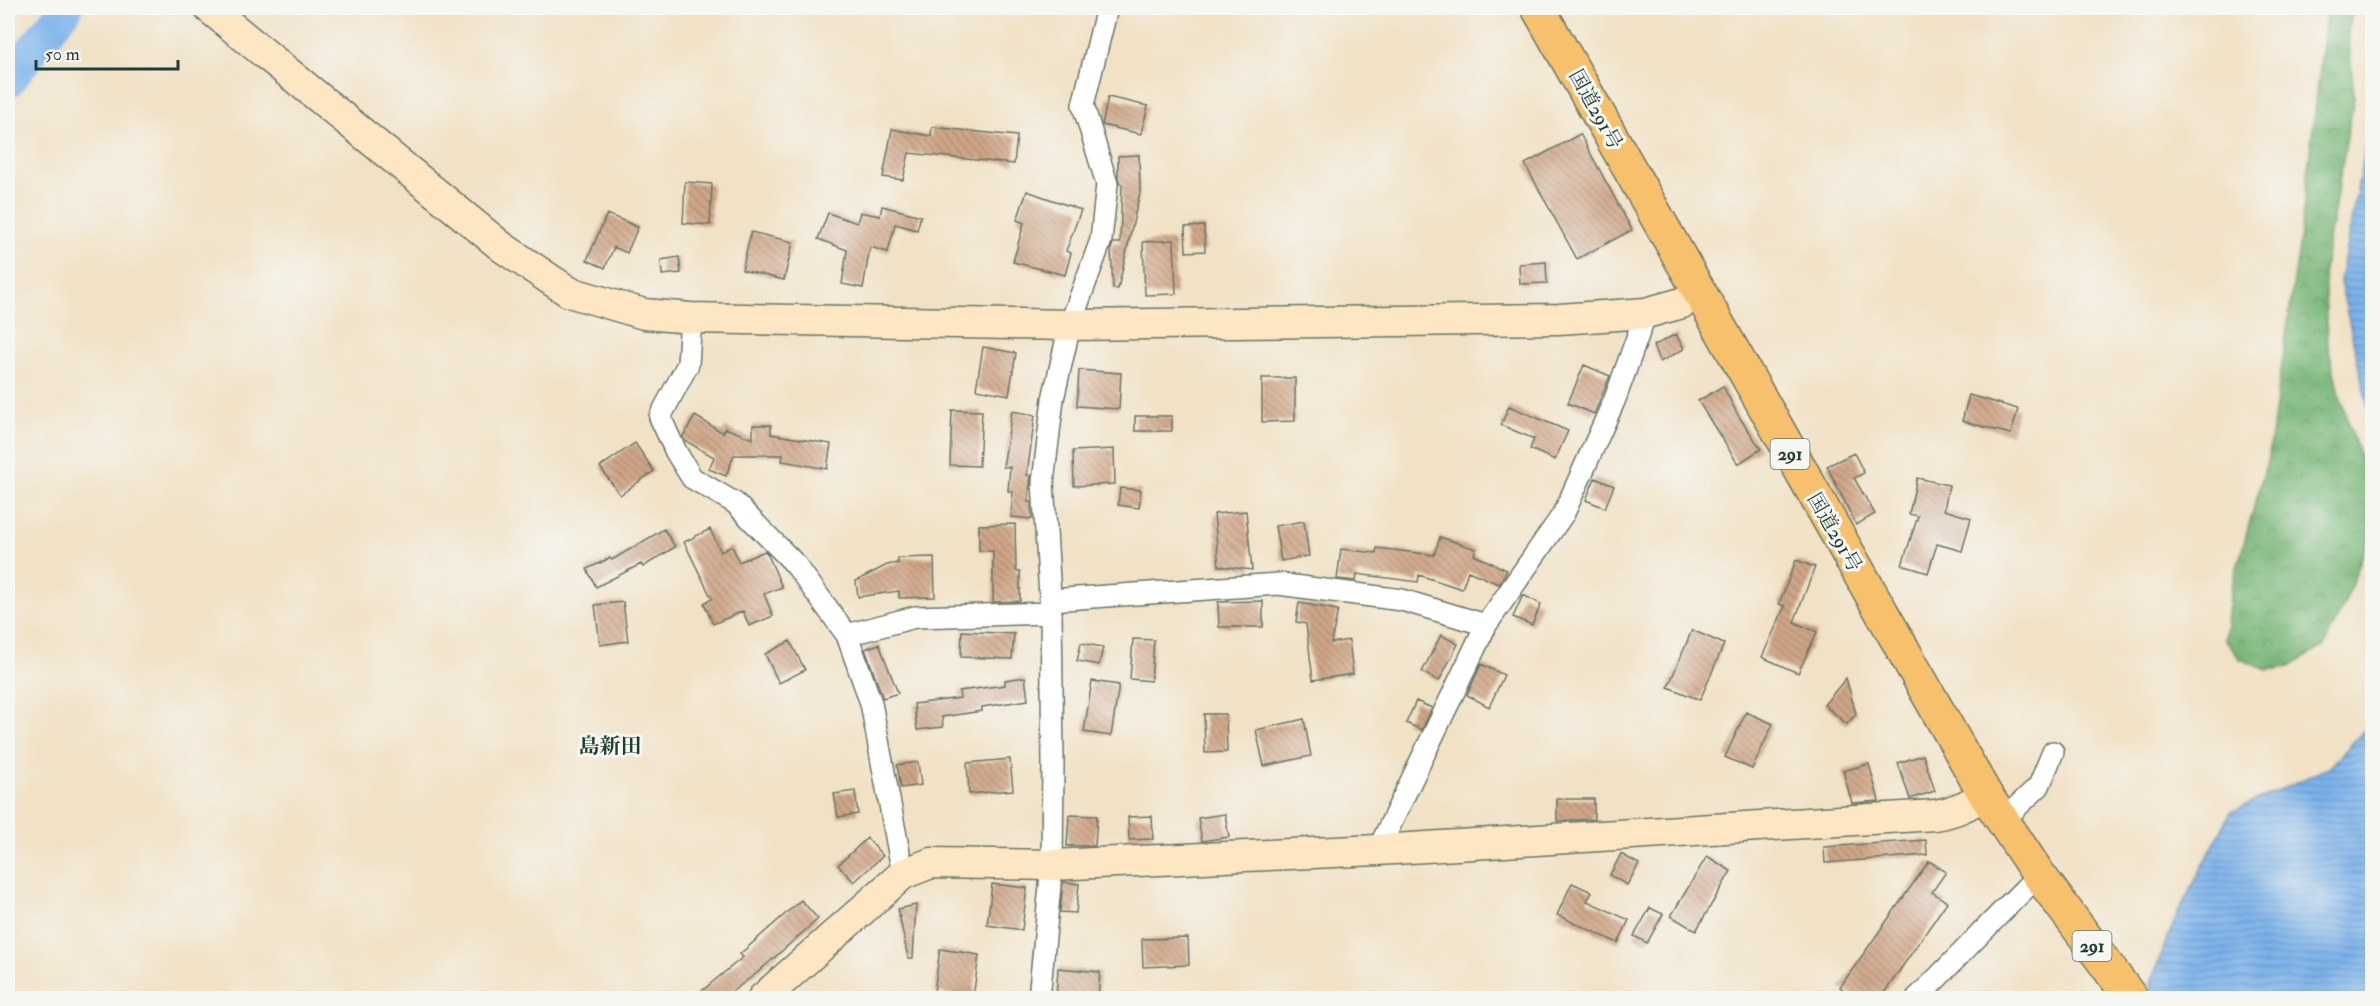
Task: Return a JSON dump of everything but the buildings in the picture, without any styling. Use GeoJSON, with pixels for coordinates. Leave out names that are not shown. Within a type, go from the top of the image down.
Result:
{"type":"FeatureCollection","features":[{"type":"Feature","properties":{"kind":"highway","name":"国道291号"},"geometry":{"type":"LineString","coordinates":[[1538,8],[1985,794],[2046,884]]}},
{"type":"Feature","properties":{"kind":"highway","name":"291"},"geometry":{"type":"LineString","coordinates":[[2046,884],[2131,999]]}},
{"type":"Feature","properties":{"kind":"street"},"geometry":{"type":"LineString","coordinates":[[209,8],[502,248],[569,292],[644,314],[691,318],[1070,325],[1547,319],[1646,313],[1682,303],[1699,292]]}},
{"type":"Feature","properties":{"kind":"street"},"geometry":{"type":"LineString","coordinates":[[1039,999],[1052,865],[1053,764],[1051,606],[1043,482],[1053,399],[1070,325],[1101,240],[1107,184],[1083,105],[1107,8]]}},
{"type":"Feature","properties":{"kind":"street"},"geometry":{"type":"LineString","coordinates":[[1378,850],[1486,625],[1564,513],[1615,399],[1646,313]]}},
{"type":"Feature","properties":{"kind":"street"},"geometry":{"type":"LineString","coordinates":[[691,318],[688,364],[660,417],[676,452],[692,478],[735,503],[795,564],[847,635],[871,703],[903,874]]}},
{"type":"Feature","properties":{"kind":"street"},"geometry":{"type":"LineString","coordinates":[[847,635],[915,617],[1278,584],[1402,600],[1486,625]]}},
{"type":"Feature","properties":{"kind":"street"},"geometry":{"type":"LineString","coordinates":[[2004,820],[2039,786],[2053,752]]}},
{"type":"Feature","properties":{"kind":"street"},"geometry":{"type":"LineString","coordinates":[[763,999],[903,874],[931,863],[1052,865],[1378,850],[1935,815],[1953,812],[1970,805],[1985,794]]}},
{"type":"Feature","properties":{"kind":"street"},"geometry":{"type":"LineString","coordinates":[[1917,999],[1974,942],[2000,912],[2046,884]]}},
{"type":"Feature","properties":{"kind":"green space"},"geometry":{"type":"Polygon","coordinates":[[[2327,8],[2354,8],[2348,29],[2354,97],[2324,268],[2327,340],[2339,394],[2372,493],[2372,530],[2345,602],[2324,646],[2289,667],[2267,670],[2240,659],[2225,639],[2231,589],[2269,454],[2299,245],[2327,8]]]}},
{"type":"Feature","properties":{"kind":"water"},"geometry":{"type":"Polygon","coordinates":[[[2372,36],[2372,426],[2340,281],[2366,143],[2372,36]]]}},
{"type":"Feature","properties":{"kind":"water"},"geometry":{"type":"Polygon","coordinates":[[[2372,722],[2372,998],[2146,998],[2178,913],[2231,812],[2330,767],[2372,722]]]}},
{"type":"Feature","properties":{"kind":"waterway"},"geometry":{"type":"LineString","coordinates":[[8,81],[66,8]]}},
{"type":"Feature","properties":{"kind":"district","name":"島新田"},"geometry":{"type":"Point","coordinates":[610,746]}}]}
